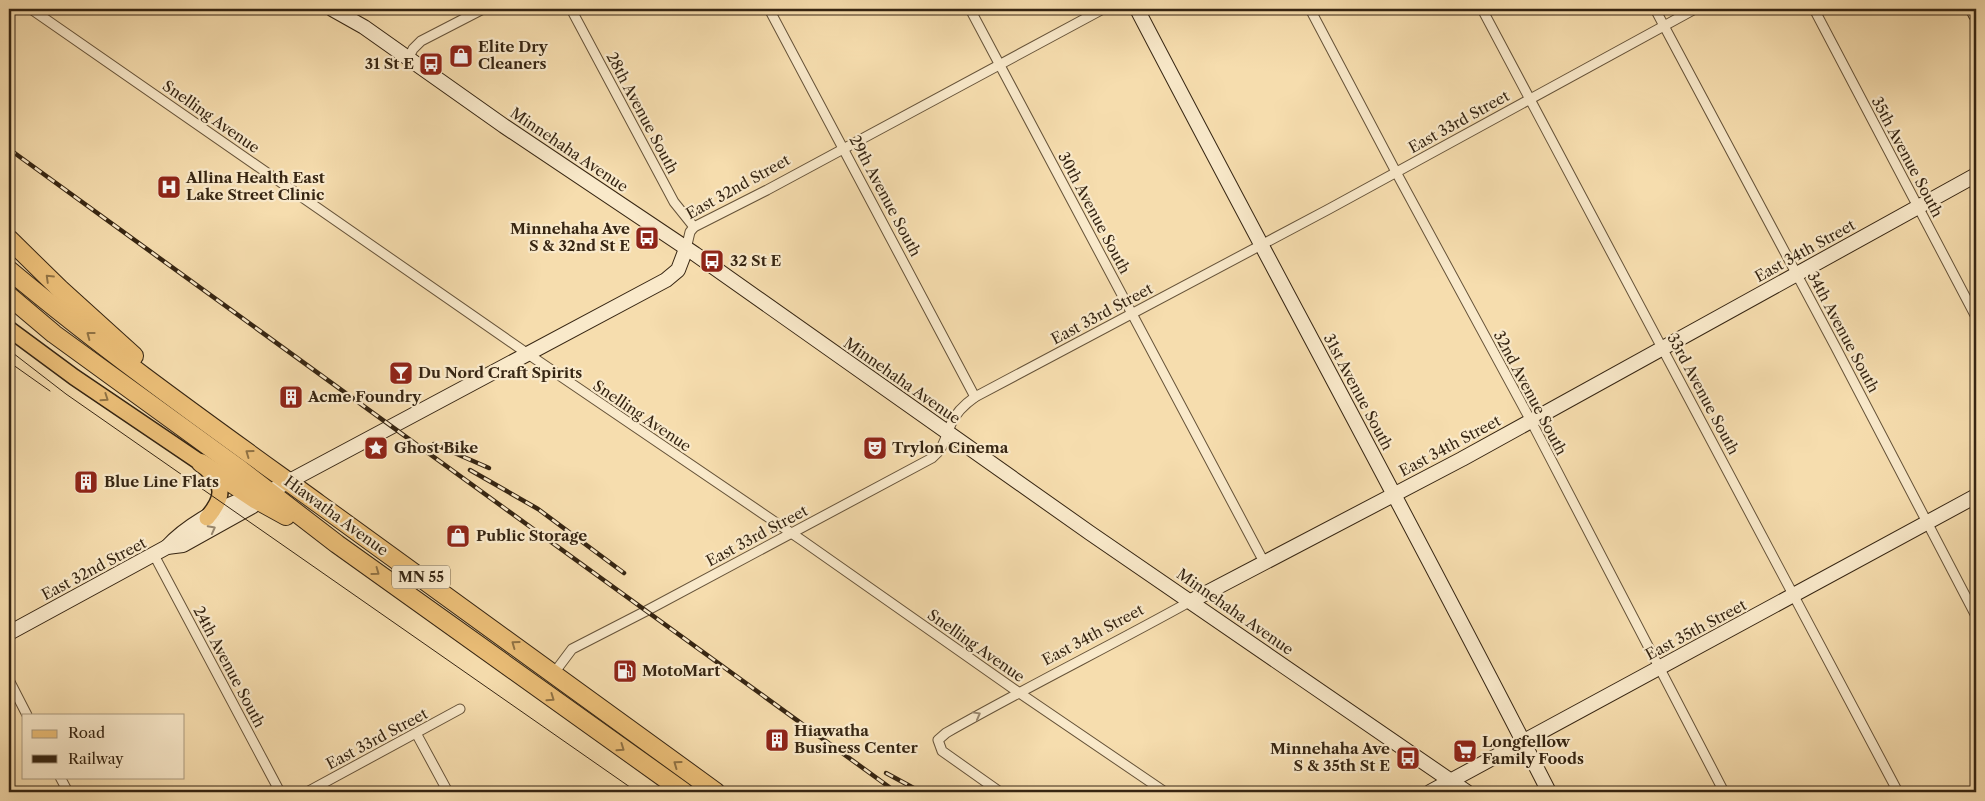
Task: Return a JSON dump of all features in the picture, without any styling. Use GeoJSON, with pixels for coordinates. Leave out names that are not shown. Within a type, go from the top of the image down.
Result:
{"type":"FeatureCollection","features":[{"type":"Feature","properties":{"kind":"highway"},"geometry":{"type":"LineString","coordinates":[[9,239],[60,290],[201,417]]}},
{"type":"Feature","properties":{"kind":"highway","name":"Hiawatha Avenue"},"geometry":{"type":"LineString","coordinates":[[9,270],[138,372],[716,792]]}},
{"type":"Feature","properties":{"kind":"highway","name":"Hiawatha Avenue"},"geometry":{"type":"LineString","coordinates":[[14,300],[54,334],[262,496],[337,544],[684,792]]}},
{"type":"Feature","properties":{"kind":"highway"},"geometry":{"type":"LineString","coordinates":[[201,463],[262,496]]}},
{"type":"Feature","properties":{"kind":"main road"},"geometry":{"type":"LineString","coordinates":[[9,329],[74,377],[201,463],[214,477],[220,490],[220,501],[207,518]]}},
{"type":"Feature","properties":{"kind":"street","name":"Snelling Avenue"},"geometry":{"type":"LineString","coordinates":[[31,9],[528,354],[1165,792]]}},
{"type":"Feature","properties":{"kind":"street"},"geometry":{"type":"LineString","coordinates":[[408,59],[413,49],[421,42],[483,9]]}},
{"type":"Feature","properties":{"kind":"street","name":"28th Avenue South"},"geometry":{"type":"LineString","coordinates":[[571,9],[674,202],[694,227]]}},
{"type":"Feature","properties":{"kind":"street","name":"29th Avenue South"},"geometry":{"type":"LineString","coordinates":[[769,9],[975,397]]}},
{"type":"Feature","properties":{"kind":"street","name":"30th Avenue South"},"geometry":{"type":"LineString","coordinates":[[970,9],[1264,562]]}},
{"type":"Feature","properties":{"kind":"street","name":"East 32nd Street"},"geometry":{"type":"LineString","coordinates":[[9,632],[167,548],[183,545],[239,515],[253,506],[262,496],[666,280],[678,270],[690,232],[694,227],[767,190],[843,147],[1103,9]]}},
{"type":"Feature","properties":{"kind":"street","name":"31st Avenue South"},"geometry":{"type":"LineString","coordinates":[[1137,9],[1260,245],[1395,494],[1549,792]]}},
{"type":"Feature","properties":{"kind":"street","name":"32nd Avenue South"},"geometry":{"type":"LineString","coordinates":[[1310,9],[1531,421],[1724,792]]}},
{"type":"Feature","properties":{"kind":"street","name":"33rd Avenue South"},"geometry":{"type":"LineString","coordinates":[[1482,9],[1898,792]]}},
{"type":"Feature","properties":{"kind":"street","name":"34th Avenue South"},"geometry":{"type":"LineString","coordinates":[[1655,9],[1797,274],[1976,616]]}},
{"type":"Feature","properties":{"kind":"street","name":"East 33rd Street"},"geometry":{"type":"LineString","coordinates":[[554,673],[572,649],[792,534],[932,458],[942,448],[951,424],[960,408],[975,397],[1396,172],[1695,9]]}},
{"type":"Feature","properties":{"kind":"street","name":"35th Avenue South"},"geometry":{"type":"LineString","coordinates":[[1814,9],[1976,317]]}},
{"type":"Feature","properties":{"kind":"street"},"geometry":{"type":"LineString","coordinates":[[1973,9],[1976,15]]}},
{"type":"Feature","properties":{"kind":"street","name":"Minnehaha Avenue"},"geometry":{"type":"LineString","coordinates":[[340,10],[408,59],[686,249],[948,434],[1467,792]]}},
{"type":"Feature","properties":{"kind":"street","name":"East 34th Street"},"geometry":{"type":"LineString","coordinates":[[1000,792],[942,751],[938,740],[946,732],[1018,692],[1103,649],[1531,421],[1976,175]]}},
{"type":"Feature","properties":{"kind":"street","name":"East 32nd Street"},"geometry":{"type":"LineString","coordinates":[[167,548],[178,535],[207,518],[246,497],[262,496]]}},
{"type":"Feature","properties":{"kind":"street","name":"East 35th Street"},"geometry":{"type":"LineString","coordinates":[[1430,792],[1976,496]]}},
{"type":"Feature","properties":{"kind":"street","name":"24th Avenue South"},"geometry":{"type":"LineString","coordinates":[[154,555],[280,792]]}},
{"type":"Feature","properties":{"kind":"street"},"geometry":{"type":"LineString","coordinates":[[9,680],[26,714]]}},
{"type":"Feature","properties":{"kind":"street","name":"East 33rd Street"},"geometry":{"type":"LineString","coordinates":[[306,792],[460,710]]}},
{"type":"Feature","properties":{"kind":"street"},"geometry":{"type":"LineString","coordinates":[[416,733],[448,792]]}},
{"type":"Feature","properties":{"kind":"street"},"geometry":{"type":"LineString","coordinates":[[61,778],[68,792]]}},
{"type":"Feature","properties":{"kind":"tram line"},"geometry":{"type":"LineString","coordinates":[[9,350],[66,394],[637,792]]}},
{"type":"Feature","properties":{"kind":"tram line"},"geometry":{"type":"LineString","coordinates":[[9,362],[50,391]]}},
{"type":"Feature","properties":{"kind":"railway"},"geometry":{"type":"LineString","coordinates":[[9,149],[896,792]]}},
{"type":"Feature","properties":{"kind":"railway"},"geometry":{"type":"LineString","coordinates":[[434,444],[489,468]]}},
{"type":"Feature","properties":{"kind":"railway"},"geometry":{"type":"LineString","coordinates":[[470,470],[538,509],[624,573]]}},
{"type":"Feature","properties":{"kind":"railway"},"geometry":{"type":"LineString","coordinates":[[886,773],[921,792]]}},
{"type":"Feature","properties":{"kind":"place","name":"Elite Dry Cleaners"},"geometry":{"type":"Point","coordinates":[461,56]}},
{"type":"Feature","properties":{"kind":"place","name":"31 St E"},"geometry":{"type":"Point","coordinates":[431,64]}},
{"type":"Feature","properties":{"kind":"place","name":"Allina Health East Lake Street Clinic"},"geometry":{"type":"Point","coordinates":[169,187]}},
{"type":"Feature","properties":{"kind":"place","name":"Minnehaha Ave S & 32nd St E"},"geometry":{"type":"Point","coordinates":[647,238]}},
{"type":"Feature","properties":{"kind":"place","name":"32 St E"},"geometry":{"type":"Point","coordinates":[712,261]}},
{"type":"Feature","properties":{"kind":"place","name":"Du Nord Craft Spirits"},"geometry":{"type":"Point","coordinates":[401,373]}},
{"type":"Feature","properties":{"kind":"place","name":"Acme Foundry"},"geometry":{"type":"Point","coordinates":[291,397]}},
{"type":"Feature","properties":{"kind":"place","name":"Ghost Bike"},"geometry":{"type":"Point","coordinates":[376,448]}},
{"type":"Feature","properties":{"kind":"place","name":"Trylon Cinema"},"geometry":{"type":"Point","coordinates":[875,448]}},
{"type":"Feature","properties":{"kind":"place","name":"Blue Line Flats"},"geometry":{"type":"Point","coordinates":[86,482]}},
{"type":"Feature","properties":{"kind":"place","name":"Public Storage"},"geometry":{"type":"Point","coordinates":[458,536]}},
{"type":"Feature","properties":{"kind":"place","name":"MotoMart"},"geometry":{"type":"Point","coordinates":[625,671]}},
{"type":"Feature","properties":{"kind":"place","name":"Hiawatha Business Center"},"geometry":{"type":"Point","coordinates":[777,740]}},
{"type":"Feature","properties":{"kind":"place","name":"Longfellow Family Foods"},"geometry":{"type":"Point","coordinates":[1465,751]}},
{"type":"Feature","properties":{"kind":"place","name":"Minnehaha Ave S & 35th St E"},"geometry":{"type":"Point","coordinates":[1408,758]}}]}
